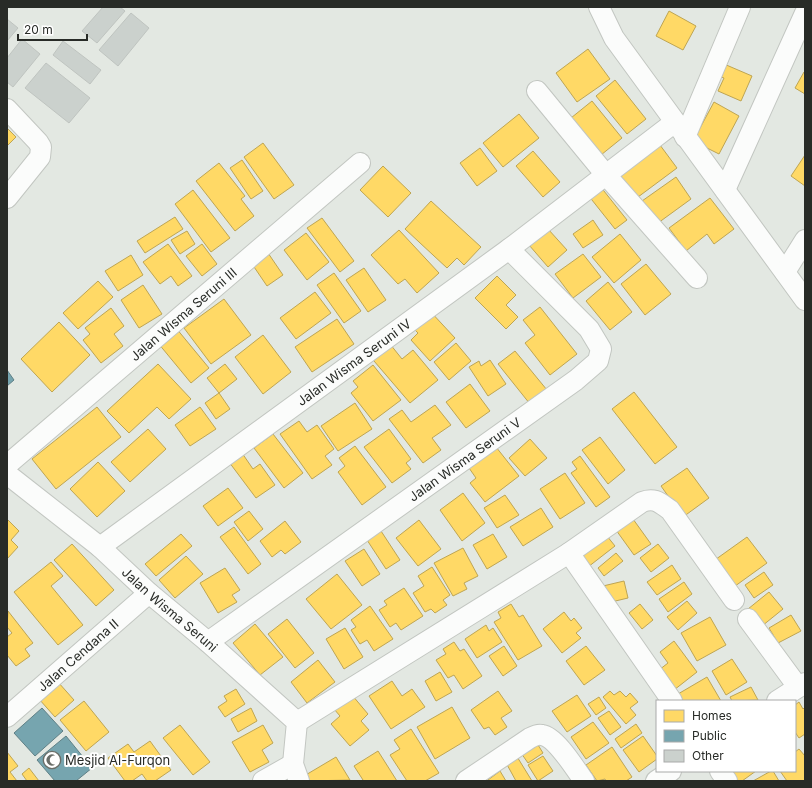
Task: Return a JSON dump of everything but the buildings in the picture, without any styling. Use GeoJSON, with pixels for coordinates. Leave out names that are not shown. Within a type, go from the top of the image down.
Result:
{"type":"FeatureCollection","features":[{"type":"Feature","properties":{"kind":"street"},"geometry":{"type":"LineString","coordinates":[[599,7],[614,38],[805,300]]}},
{"type":"Feature","properties":{"kind":"street"},"geometry":{"type":"LineString","coordinates":[[680,129],[740,7]]}},
{"type":"Feature","properties":{"kind":"street"},"geometry":{"type":"LineString","coordinates":[[725,190],[805,13]]}},
{"type":"Feature","properties":{"kind":"street"},"geometry":{"type":"LineString","coordinates":[[537,91],[606,175],[697,278]]}},
{"type":"Feature","properties":{"kind":"street"},"geometry":{"type":"LineString","coordinates":[[7,109],[38,142],[41,150],[40,157],[7,198]]}},
{"type":"Feature","properties":{"kind":"street","name":"Jalan Wisma Seruni IV"},"geometry":{"type":"LineString","coordinates":[[100,547],[509,249],[606,175],[680,129]]}},
{"type":"Feature","properties":{"kind":"street","name":"Jalan Wisma Seruni III"},"geometry":{"type":"LineString","coordinates":[[10,478],[360,163]]}},
{"type":"Feature","properties":{"kind":"street"},"geometry":{"type":"LineString","coordinates":[[785,272],[805,240]]}},
{"type":"Feature","properties":{"kind":"street","name":"Jalan Wisma Seruni V"},"geometry":{"type":"LineString","coordinates":[[208,642],[576,380],[598,361],[602,349],[589,329],[509,249]]}},
{"type":"Feature","properties":{"kind":"street","name":"Jalan Wisma Seruni"},"geometry":{"type":"LineString","coordinates":[[10,478],[100,547],[149,593],[208,642],[297,722]]}},
{"type":"Feature","properties":{"kind":"street"},"geometry":{"type":"LineString","coordinates":[[263,781],[296,772],[297,722],[569,553],[642,502],[651,498],[670,510],[734,600]]}},
{"type":"Feature","properties":{"kind":"street"},"geometry":{"type":"LineString","coordinates":[[569,553],[671,700]]}},
{"type":"Feature","properties":{"kind":"street","name":"Jalan Cendana II"},"geometry":{"type":"LineString","coordinates":[[7,717],[149,593]]}},
{"type":"Feature","properties":{"kind":"street"},"geometry":{"type":"LineString","coordinates":[[748,619],[802,685],[779,700]]}},
{"type":"Feature","properties":{"kind":"street"},"geometry":{"type":"LineString","coordinates":[[466,781],[530,738],[537,735],[544,735],[552,741],[564,754],[584,781]]}},
{"type":"Feature","properties":{"kind":"street"},"geometry":{"type":"LineString","coordinates":[[656,781],[670,772]]}},
{"type":"Feature","properties":{"kind":"street"},"geometry":{"type":"LineString","coordinates":[[721,772],[727,781]]}},
{"type":"Feature","properties":{"kind":"place","name":"Mesjid Al-Furqon"},"geometry":{"type":"Point","coordinates":[52,760]}}]}
